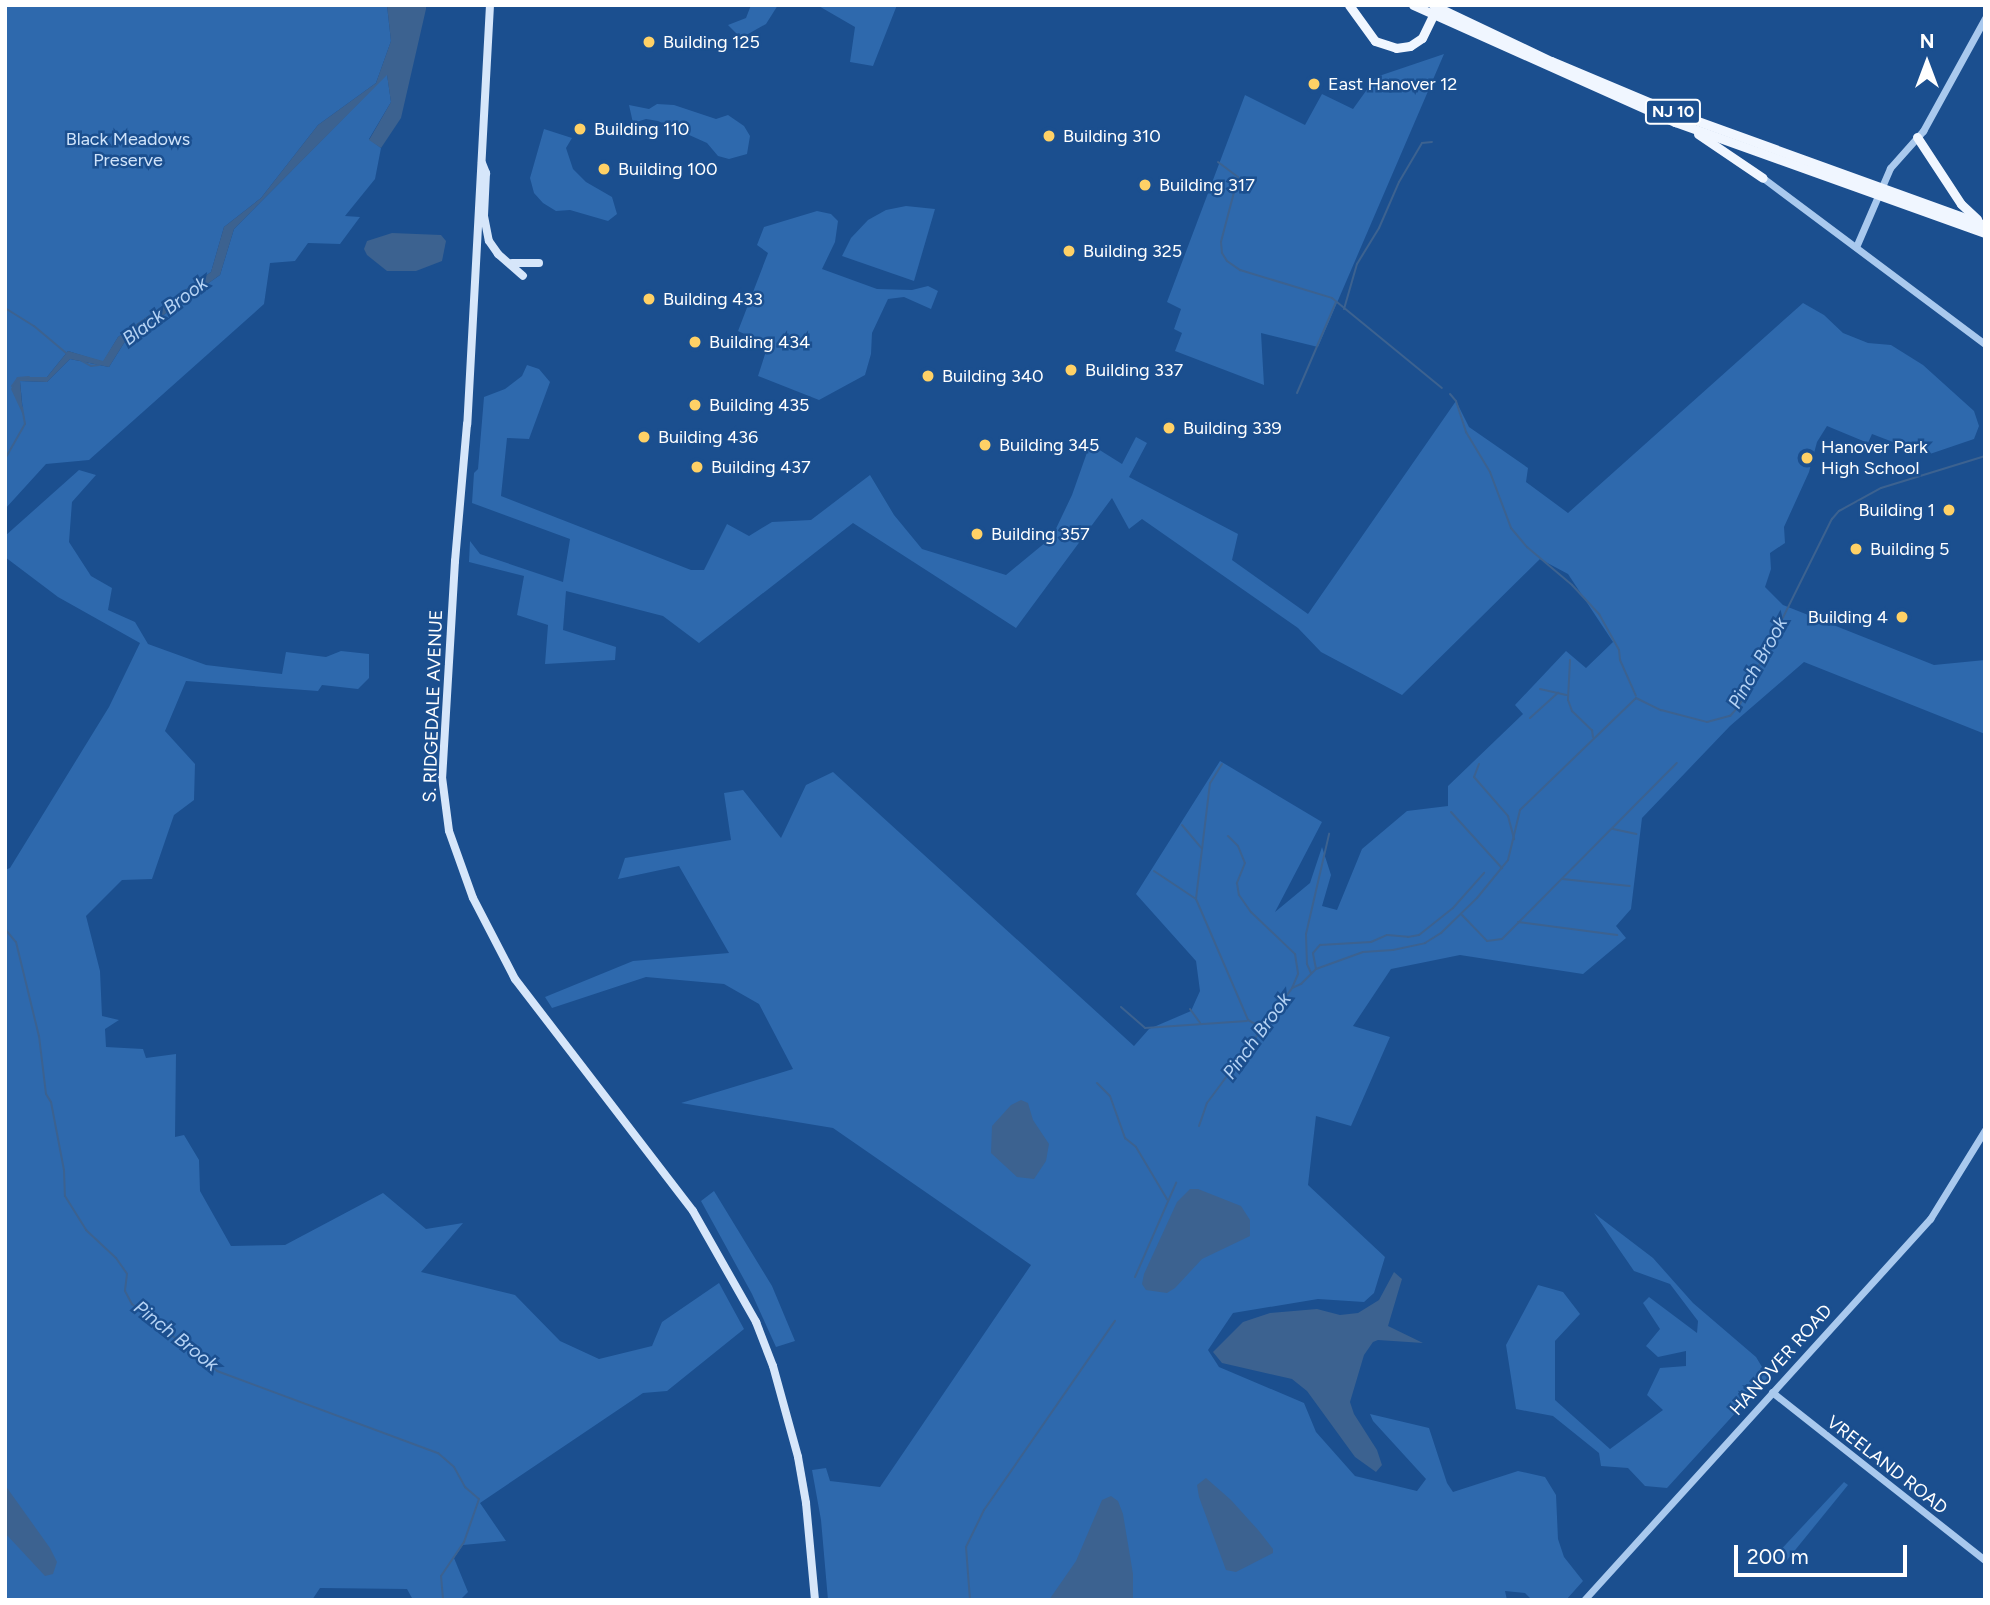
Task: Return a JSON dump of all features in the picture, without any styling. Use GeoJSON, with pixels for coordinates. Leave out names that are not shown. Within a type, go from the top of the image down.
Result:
{"type":"FeatureCollection","features":[{"type":"Feature","properties":{"kind":"main road"},"geometry":{"type":"LineString","coordinates":[[490,5],[480,157],[486,173],[486,230],[494,248],[523,276]]}},
{"type":"Feature","properties":{"kind":"main road"},"geometry":{"type":"LineString","coordinates":[[1349,5],[1368,34],[1389,48],[1403,48],[1416,43],[1426,33],[1433,9]]}},
{"type":"Feature","properties":{"kind":"main road","name":"NJ 10"},"geometry":{"type":"LineString","coordinates":[[1413,5],[1449,13],[1670,111],[1985,233]]}},
{"type":"Feature","properties":{"kind":"main road","name":"NJ 10"},"geometry":{"type":"LineString","coordinates":[[1449,13],[1581,83],[1685,125],[1985,224]]}},
{"type":"Feature","properties":{"kind":"main road"},"geometry":{"type":"LineString","coordinates":[[1685,125],[1763,178]]}},
{"type":"Feature","properties":{"kind":"main road"},"geometry":{"type":"LineString","coordinates":[[1917,137],[1961,204],[1985,224]]}},
{"type":"Feature","properties":{"kind":"main road","name":"S. RIDGEDALE AVENUE"},"geometry":{"type":"LineString","coordinates":[[480,157],[467,424],[455,561],[442,777],[449,833],[473,898],[515,979],[693,1211],[744,1297],[773,1366],[793,1436],[804,1493],[815,1600]]}},
{"type":"Feature","properties":{"kind":"main road"},"geometry":{"type":"LineString","coordinates":[[512,263],[539,263]]}},
{"type":"Feature","properties":{"kind":"street"},"geometry":{"type":"LineString","coordinates":[[1856,247],[1898,158],[1917,137],[1985,19]]}},
{"type":"Feature","properties":{"kind":"street"},"geometry":{"type":"LineString","coordinates":[[1763,178],[1985,344]]}},
{"type":"Feature","properties":{"kind":"street","name":"HANOVER ROAD"},"geometry":{"type":"LineString","coordinates":[[1584,1600],[1930,1219],[1953,1186],[1985,1129]]}},
{"type":"Feature","properties":{"kind":"street","name":"VREELAND ROAD"},"geometry":{"type":"LineString","coordinates":[[1772,1392],[1985,1560]]}},
{"type":"Feature","properties":{"kind":"green space","name":"Black Meadows Preserve"},"geometry":{"type":"Polygon","coordinates":[[[5,5],[387,5],[391,41],[376,83],[318,125],[261,198],[224,227],[211,272],[118,337],[103,362],[68,351],[47,377],[17,377],[23,412],[20,381],[47,382],[70,359],[109,367],[124,343],[220,275],[234,229],[387,74],[391,102],[369,139],[381,148],[375,179],[345,216],[360,217],[340,244],[308,243],[295,261],[270,263],[264,304],[89,460],[46,464],[5,509],[5,5]]]}},
{"type":"Feature","properties":{"kind":"green space"},"geometry":{"type":"Polygon","coordinates":[[[751,5],[778,5],[766,24],[741,38],[728,25],[746,18],[751,5]]]}},
{"type":"Feature","properties":{"kind":"green space"},"geometry":{"type":"Polygon","coordinates":[[[817,5],[897,5],[873,66],[850,62],[855,27],[817,5]]]}},
{"type":"Feature","properties":{"kind":"green space"},"geometry":{"type":"Polygon","coordinates":[[[1444,54],[1318,347],[1261,333],[1264,385],[1175,351],[1182,333],[1174,329],[1181,309],[1167,302],[1245,95],[1305,125],[1322,94],[1353,109],[1376,77],[1444,54]]]}},
{"type":"Feature","properties":{"kind":"green space"},"geometry":{"type":"Polygon","coordinates":[[[657,104],[674,105],[716,119],[728,115],[744,126],[750,136],[747,154],[729,159],[718,156],[707,143],[658,121],[646,119],[633,123],[629,105],[649,109],[657,104]]]}},
{"type":"Feature","properties":{"kind":"green space"},"geometry":{"type":"Polygon","coordinates":[[[544,129],[572,138],[566,148],[573,169],[586,182],[612,197],[617,214],[608,221],[570,210],[556,211],[534,193],[530,178],[544,129]]]}},
{"type":"Feature","properties":{"kind":"green space"},"geometry":{"type":"Polygon","coordinates":[[[906,206],[935,209],[914,281],[842,256],[851,238],[868,220],[886,210],[906,206]]]}},
{"type":"Feature","properties":{"kind":"green space"},"geometry":{"type":"Polygon","coordinates":[[[817,211],[831,214],[838,221],[835,242],[822,269],[877,289],[912,290],[928,286],[938,291],[931,309],[904,297],[888,299],[872,333],[871,354],[865,375],[819,400],[758,376],[768,345],[738,331],[768,253],[757,245],[764,227],[817,211]]]}},
{"type":"Feature","properties":{"kind":"green space"},"geometry":{"type":"Polygon","coordinates":[[[1803,303],[1824,315],[1843,333],[1868,343],[1891,345],[1923,365],[1974,411],[1979,426],[1974,439],[1927,455],[1872,434],[1868,443],[1827,426],[1817,442],[1809,472],[1784,527],[1785,543],[1770,553],[1771,569],[1765,587],[1783,605],[1934,665],[1985,660],[1985,734],[1804,662],[1730,726],[1642,818],[1631,909],[1616,926],[1626,938],[1583,974],[1460,955],[1391,969],[1353,1026],[1390,1037],[1351,1126],[1316,1116],[1308,1185],[1385,1257],[1374,1293],[1364,1302],[1318,1299],[1233,1313],[1208,1350],[1219,1367],[1304,1403],[1316,1432],[1355,1476],[1417,1491],[1426,1479],[1373,1421],[1370,1414],[1429,1428],[1447,1483],[1453,1492],[1518,1471],[1545,1477],[1556,1495],[1558,1539],[1564,1557],[1583,1581],[1566,1600],[1532,1600],[1525,1593],[1505,1591],[1507,1600],[828,1600],[821,1520],[812,1470],[826,1468],[830,1481],[880,1487],[1031,1265],[833,1128],[681,1103],[793,1069],[759,1004],[724,984],[646,977],[552,1008],[545,997],[633,961],[729,953],[679,866],[618,879],[625,858],[731,840],[724,793],[743,790],[781,838],[806,785],[833,772],[1134,1046],[1149,1029],[1191,1011],[1200,991],[1196,961],[1136,894],[1220,761],[1322,822],[1275,912],[1310,883],[1322,847],[1331,875],[1322,906],[1337,910],[1362,849],[1407,811],[1448,806],[1448,786],[1523,714],[1515,705],[1566,651],[1586,668],[1613,642],[1568,574],[1540,559],[1402,695],[1321,652],[1298,628],[1142,519],[1129,529],[1112,498],[1016,628],[853,523],[699,643],[663,616],[566,591],[563,630],[616,647],[615,660],[545,664],[548,625],[517,615],[524,576],[469,562],[470,541],[480,554],[563,582],[570,539],[472,503],[474,473],[478,469],[484,397],[505,389],[522,376],[527,365],[539,369],[550,382],[529,439],[507,438],[501,496],[691,570],[704,570],[727,524],[749,536],[772,522],[811,520],[870,475],[894,515],[922,549],[1006,575],[1052,537],[1072,495],[1090,444],[1122,464],[1136,437],[1147,443],[1129,477],[1238,534],[1232,560],[1308,614],[1456,401],[1469,427],[1528,468],[1526,482],[1568,513],[1803,303]]]}},
{"type":"Feature","properties":{"kind":"green space"},"geometry":{"type":"Polygon","coordinates":[[[79,470],[96,475],[72,502],[69,542],[91,576],[112,588],[108,610],[135,622],[148,644],[206,665],[282,674],[286,652],[326,657],[341,651],[369,654],[369,678],[358,689],[322,685],[318,691],[186,681],[165,731],[195,764],[194,800],[174,815],[152,879],[122,880],[86,916],[100,971],[102,1016],[119,1020],[105,1029],[106,1047],[143,1049],[146,1058],[176,1054],[175,1137],[184,1135],[199,1160],[200,1191],[231,1246],[285,1245],[383,1193],[426,1229],[463,1223],[421,1272],[515,1295],[560,1341],[599,1359],[652,1346],[662,1322],[719,1283],[744,1329],[667,1391],[643,1393],[480,1503],[506,1541],[463,1545],[454,1558],[468,1592],[460,1600],[413,1600],[407,1589],[320,1588],[312,1600],[5,1600],[5,870],[10,868],[109,707],[140,643],[58,597],[5,557],[5,536],[79,470]]]}},
{"type":"Feature","properties":{"kind":"green space"},"geometry":{"type":"Polygon","coordinates":[[[714,1191],[772,1286],[795,1341],[776,1347],[752,1294],[701,1201],[714,1191]]]}},
{"type":"Feature","properties":{"kind":"green space"},"geometry":{"type":"Polygon","coordinates":[[[1594,1213],[1653,1258],[1693,1303],[1756,1357],[1768,1377],[1667,1488],[1645,1486],[1628,1468],[1601,1466],[1599,1453],[1553,1416],[1516,1409],[1506,1345],[1538,1285],[1563,1292],[1580,1314],[1555,1341],[1555,1400],[1610,1449],[1663,1410],[1647,1395],[1660,1368],[1686,1366],[1686,1351],[1658,1357],[1646,1346],[1660,1329],[1643,1303],[1649,1297],[1697,1333],[1698,1321],[1670,1284],[1634,1271],[1594,1213]]]}},
{"type":"Feature","properties":{"kind":"green space"},"geometry":{"type":"Polygon","coordinates":[[[1844,1482],[1848,1485],[1783,1565],[1776,1564],[1774,1557],[1844,1482]]]}},
{"type":"Feature","properties":{"kind":"water"},"geometry":{"type":"Polygon","coordinates":[[[387,5],[426,5],[426,9],[401,118],[381,148],[369,140],[391,102],[387,75],[234,229],[220,275],[124,343],[109,367],[70,359],[47,382],[20,381],[23,415],[11,389],[17,377],[47,377],[68,351],[103,361],[118,337],[211,272],[224,227],[261,198],[318,125],[376,83],[391,41],[387,5]]]}},
{"type":"Feature","properties":{"kind":"water"},"geometry":{"type":"Polygon","coordinates":[[[392,233],[441,235],[446,241],[442,261],[416,271],[387,271],[367,255],[364,249],[367,241],[392,233]]]}},
{"type":"Feature","properties":{"kind":"water"},"geometry":{"type":"Polygon","coordinates":[[[1021,1100],[1028,1103],[1033,1120],[1049,1144],[1046,1161],[1034,1179],[1017,1177],[991,1153],[992,1126],[1011,1105],[1021,1100]]]}},
{"type":"Feature","properties":{"kind":"water"},"geometry":{"type":"Polygon","coordinates":[[[1190,1189],[1198,1189],[1241,1206],[1250,1220],[1250,1236],[1202,1259],[1167,1293],[1146,1290],[1142,1284],[1144,1274],[1177,1202],[1190,1189]]]}},
{"type":"Feature","properties":{"kind":"water"},"geometry":{"type":"Polygon","coordinates":[[[1394,1272],[1402,1279],[1388,1326],[1423,1343],[1378,1340],[1373,1342],[1364,1355],[1350,1402],[1354,1414],[1377,1450],[1382,1465],[1376,1472],[1355,1457],[1307,1391],[1292,1379],[1222,1363],[1213,1352],[1243,1322],[1270,1313],[1317,1309],[1340,1315],[1358,1313],[1379,1300],[1394,1272]]]}},
{"type":"Feature","properties":{"kind":"water"},"geometry":{"type":"Polygon","coordinates":[[[1206,1478],[1231,1500],[1259,1531],[1273,1549],[1273,1553],[1236,1572],[1226,1570],[1199,1497],[1197,1485],[1206,1478]]]}},
{"type":"Feature","properties":{"kind":"water"},"geometry":{"type":"Polygon","coordinates":[[[5,1485],[50,1548],[57,1562],[53,1574],[45,1576],[5,1533],[5,1485]]]}},
{"type":"Feature","properties":{"kind":"water"},"geometry":{"type":"Polygon","coordinates":[[[1111,1496],[1118,1501],[1123,1514],[1133,1574],[1133,1600],[1049,1600],[1076,1561],[1102,1500],[1111,1496]]]}},
{"type":"Feature","properties":{"kind":"waterway"},"geometry":{"type":"LineString","coordinates":[[1344,309],[1357,264],[1379,228],[1399,182],[1422,143],[1432,142]]}},
{"type":"Feature","properties":{"kind":"waterway"},"geometry":{"type":"LineString","coordinates":[[1218,162],[1238,177],[1221,242],[1222,253],[1227,261],[1240,270],[1332,298],[1442,388]]}},
{"type":"Feature","properties":{"kind":"waterway"},"geometry":{"type":"LineString","coordinates":[[1297,393],[1336,302]]}},
{"type":"Feature","properties":{"kind":"waterway"},"geometry":{"type":"LineString","coordinates":[[5,308],[34,326],[66,353]]}},
{"type":"Feature","properties":{"kind":"waterway","name":"Black Brook"},"geometry":{"type":"LineString","coordinates":[[82,361],[91,366],[99,365]]}},
{"type":"Feature","properties":{"kind":"waterway","name":"Black Brook"},"geometry":{"type":"LineString","coordinates":[[12,386],[18,378],[29,377]]}},
{"type":"Feature","properties":{"kind":"waterway"},"geometry":{"type":"LineString","coordinates":[[1450,394],[1456,401],[1466,432],[1490,472],[1511,528],[1527,547],[1572,585],[1599,614],[1619,650],[1620,660],[1636,696]]}},
{"type":"Feature","properties":{"kind":"waterway","name":"Black Brook"},"geometry":{"type":"LineString","coordinates":[[5,459],[25,424],[22,407]]}},
{"type":"Feature","properties":{"kind":"waterway","name":"Pinch Brook"},"geometry":{"type":"LineString","coordinates":[[1199,1126],[1207,1103],[1292,988],[1301,984],[1316,969],[1363,952],[1393,950],[1425,943],[1441,933],[1477,898],[1508,860],[1520,810],[1636,698],[1661,710],[1707,722],[1730,716],[1739,706],[1832,519],[1839,511],[1881,488],[1985,456]]}},
{"type":"Feature","properties":{"kind":"waterway"},"geometry":{"type":"LineString","coordinates":[[1570,660],[1568,700],[1572,711],[1592,730],[1593,737]]}},
{"type":"Feature","properties":{"kind":"waterway"},"geometry":{"type":"LineString","coordinates":[[1540,689],[1566,695]]}},
{"type":"Feature","properties":{"kind":"waterway"},"geometry":{"type":"LineString","coordinates":[[1530,718],[1558,693]]}},
{"type":"Feature","properties":{"kind":"waterway"},"geometry":{"type":"LineString","coordinates":[[1462,915],[1487,941],[1502,939],[1677,763]]}},
{"type":"Feature","properties":{"kind":"waterway"},"geometry":{"type":"LineString","coordinates":[[1222,764],[1210,783],[1196,899],[1248,1020],[1261,1027]]}},
{"type":"Feature","properties":{"kind":"waterway"},"geometry":{"type":"LineString","coordinates":[[1479,764],[1474,777],[1508,816],[1514,839]]}},
{"type":"Feature","properties":{"kind":"waterway"},"geometry":{"type":"LineString","coordinates":[[1451,812],[1502,868]]}},
{"type":"Feature","properties":{"kind":"waterway"},"geometry":{"type":"LineString","coordinates":[[1182,825],[1201,848]]}},
{"type":"Feature","properties":{"kind":"waterway"},"geometry":{"type":"LineString","coordinates":[[1613,829],[1636,834]]}},
{"type":"Feature","properties":{"kind":"waterway"},"geometry":{"type":"LineString","coordinates":[[1311,973],[1307,964],[1306,934],[1329,834]]}},
{"type":"Feature","properties":{"kind":"waterway"},"geometry":{"type":"LineString","coordinates":[[1228,836],[1238,846],[1245,863],[1237,883],[1239,895],[1251,912],[1295,954],[1298,974],[1292,988]]}},
{"type":"Feature","properties":{"kind":"waterway"},"geometry":{"type":"LineString","coordinates":[[1154,871],[1196,899]]}},
{"type":"Feature","properties":{"kind":"waterway"},"geometry":{"type":"LineString","coordinates":[[1316,969],[1313,953],[1320,945],[1371,942],[1387,935],[1419,935],[1453,908],[1484,873]]}},
{"type":"Feature","properties":{"kind":"waterway"},"geometry":{"type":"LineString","coordinates":[[1562,879],[1630,886]]}},
{"type":"Feature","properties":{"kind":"waterway"},"geometry":{"type":"LineString","coordinates":[[1518,922],[1617,935]]}},
{"type":"Feature","properties":{"kind":"waterway","name":"Pinch Brook"},"geometry":{"type":"LineString","coordinates":[[5,929],[16,942],[39,1036],[46,1094],[51,1102],[64,1170],[65,1196],[86,1230],[116,1258],[127,1274],[125,1291],[132,1304],[217,1371],[438,1453],[454,1467],[465,1487],[479,1499],[464,1542],[441,1576],[443,1600]]}},
{"type":"Feature","properties":{"kind":"waterway"},"geometry":{"type":"LineString","coordinates":[[1121,1007],[1145,1028],[1247,1021]]}},
{"type":"Feature","properties":{"kind":"waterway"},"geometry":{"type":"LineString","coordinates":[[1190,1009],[1200,1023]]}},
{"type":"Feature","properties":{"kind":"waterway"},"geometry":{"type":"LineString","coordinates":[[1097,1083],[1110,1096],[1125,1138],[1136,1147],[1167,1199]]}},
{"type":"Feature","properties":{"kind":"waterway","name":"Pinch Brook"},"geometry":{"type":"LineString","coordinates":[[1135,1277],[1176,1183]]}},
{"type":"Feature","properties":{"kind":"waterway","name":"Pinch Brook"},"geometry":{"type":"LineString","coordinates":[[970,1600],[966,1547],[984,1510],[1115,1321]]}},
{"type":"Feature","properties":{"kind":"place","name":"Building 125"},"geometry":{"type":"Point","coordinates":[649,42]}},
{"type":"Feature","properties":{"kind":"place","name":"East Hanover 12"},"geometry":{"type":"Point","coordinates":[1314,84]}},
{"type":"Feature","properties":{"kind":"place","name":"Building 110"},"geometry":{"type":"Point","coordinates":[580,129]}},
{"type":"Feature","properties":{"kind":"place","name":"Building 310"},"geometry":{"type":"Point","coordinates":[1049,136]}},
{"type":"Feature","properties":{"kind":"place","name":"Building 100"},"geometry":{"type":"Point","coordinates":[604,169]}},
{"type":"Feature","properties":{"kind":"place","name":"Building 317"},"geometry":{"type":"Point","coordinates":[1145,185]}},
{"type":"Feature","properties":{"kind":"place","name":"Building 325"},"geometry":{"type":"Point","coordinates":[1069,251]}},
{"type":"Feature","properties":{"kind":"place","name":"Building 433"},"geometry":{"type":"Point","coordinates":[649,299]}},
{"type":"Feature","properties":{"kind":"place","name":"Building 434"},"geometry":{"type":"Point","coordinates":[695,342]}},
{"type":"Feature","properties":{"kind":"place","name":"Building 337"},"geometry":{"type":"Point","coordinates":[1071,370]}},
{"type":"Feature","properties":{"kind":"place","name":"Building 340"},"geometry":{"type":"Point","coordinates":[928,376]}},
{"type":"Feature","properties":{"kind":"place","name":"Building 435"},"geometry":{"type":"Point","coordinates":[695,405]}},
{"type":"Feature","properties":{"kind":"place","name":"Building 339"},"geometry":{"type":"Point","coordinates":[1169,428]}},
{"type":"Feature","properties":{"kind":"place","name":"Building 436"},"geometry":{"type":"Point","coordinates":[644,437]}},
{"type":"Feature","properties":{"kind":"place","name":"Building 345"},"geometry":{"type":"Point","coordinates":[985,445]}},
{"type":"Feature","properties":{"kind":"place","name":"Hanover Park High School"},"geometry":{"type":"Point","coordinates":[1807,458]}},
{"type":"Feature","properties":{"kind":"place","name":"Building 437"},"geometry":{"type":"Point","coordinates":[697,467]}},
{"type":"Feature","properties":{"kind":"place","name":"Building 1"},"geometry":{"type":"Point","coordinates":[1949,510]}},
{"type":"Feature","properties":{"kind":"place","name":"Building 357"},"geometry":{"type":"Point","coordinates":[977,534]}},
{"type":"Feature","properties":{"kind":"place","name":"Building 5"},"geometry":{"type":"Point","coordinates":[1856,549]}},
{"type":"Feature","properties":{"kind":"place","name":"Building 4"},"geometry":{"type":"Point","coordinates":[1902,617]}}]}
